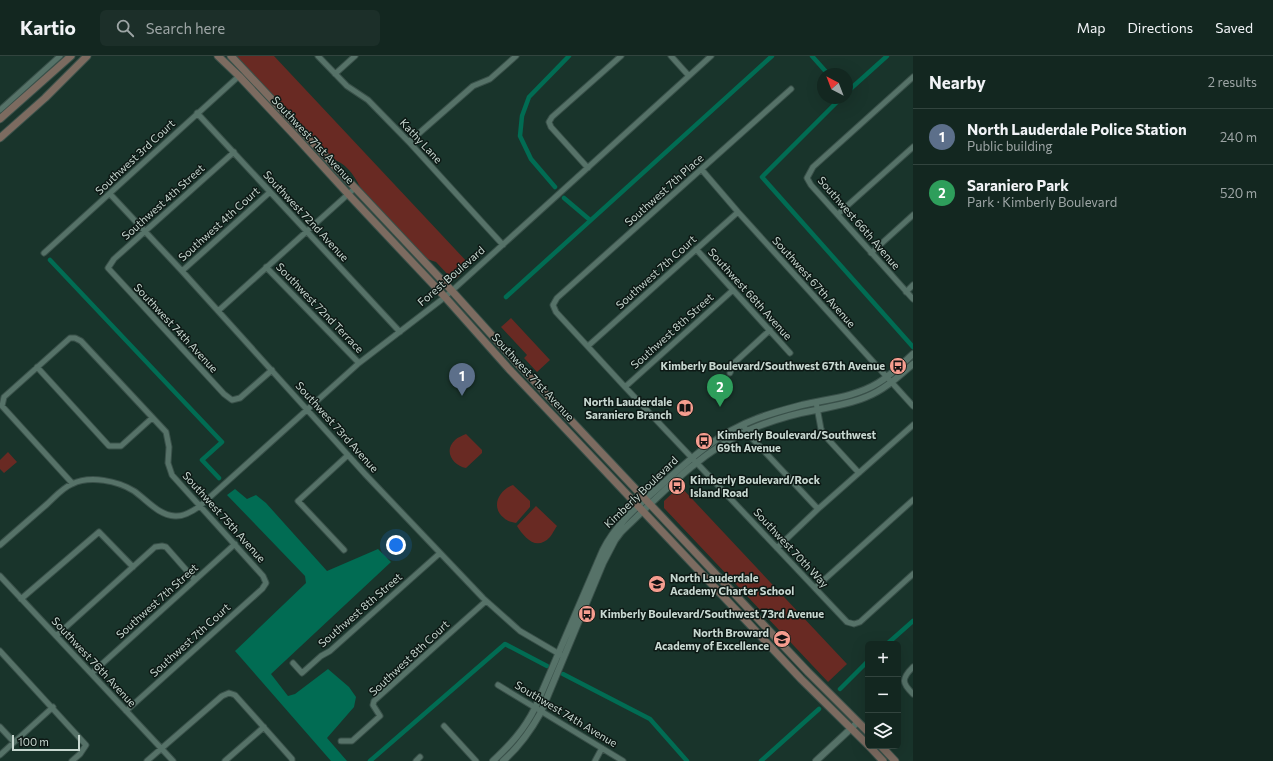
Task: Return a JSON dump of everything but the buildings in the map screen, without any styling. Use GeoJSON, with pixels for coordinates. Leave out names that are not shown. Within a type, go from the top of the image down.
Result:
{"type":"FeatureCollection","features":[{"type":"Feature","properties":{"kind":"main road"},"geometry":{"type":"LineString","coordinates":[[0,119],[71,56]]}},
{"type":"Feature","properties":{"kind":"main road"},"geometry":{"type":"LineString","coordinates":[[0,138],[45,98],[86,56]]}},
{"type":"Feature","properties":{"kind":"main road","name":"Southwest 71st Avenue"},"geometry":{"type":"LineString","coordinates":[[218,56],[239,76],[445,297],[509,368],[801,679],[852,728],[865,743]]}},
{"type":"Feature","properties":{"kind":"main road","name":"Southwest 71st Avenue"},"geometry":{"type":"LineString","coordinates":[[231,56],[808,672],[865,729]]}},
{"type":"Feature","properties":{"kind":"main road","name":"Southwest 71st Avenue"},"geometry":{"type":"LineString","coordinates":[[871,749],[883,761]]}},
{"type":"Feature","properties":{"kind":"main road"},"geometry":{"type":"LineString","coordinates":[[884,749],[895,761]]}},
{"type":"Feature","properties":{"kind":"street"},"geometry":{"type":"LineString","coordinates":[[0,110],[60,56]]}},
{"type":"Feature","properties":{"kind":"street","name":"Kathy Lane"},"geometry":{"type":"LineString","coordinates":[[318,56],[347,86],[368,100],[503,244]]}},
{"type":"Feature","properties":{"kind":"street"},"geometry":{"type":"LineString","coordinates":[[335,74],[355,56]]}},
{"type":"Feature","properties":{"kind":"street"},"geometry":{"type":"LineString","coordinates":[[409,142],[473,86],[490,79],[516,56]]}},
{"type":"Feature","properties":{"kind":"street"},"geometry":{"type":"LineString","coordinates":[[588,168],[549,122],[552,117],[621,56]]}},
{"type":"Feature","properties":{"kind":"street"},"geometry":{"type":"LineString","coordinates":[[671,56],[689,76]]}},
{"type":"Feature","properties":{"kind":"street","name":"Forest Boulevard"},"geometry":{"type":"LineString","coordinates":[[72,483],[94,479],[116,482],[133,491],[156,509],[175,516],[190,513],[200,506],[359,363],[452,291],[711,56]]}},
{"type":"Feature","properties":{"kind":"street","name":"Southwest 3rd Court"},"geometry":{"type":"LineString","coordinates":[[44,252],[239,76]]}},
{"type":"Feature","properties":{"kind":"street","name":"Southwest 66th Avenue"},"geometry":{"type":"LineString","coordinates":[[913,77],[813,167],[807,178],[811,185],[913,299]]}},
{"type":"Feature","properties":{"kind":"street","name":"Southwest 7th Place"},"geometry":{"type":"LineString","coordinates":[[553,306],[557,298],[791,89]]}},
{"type":"Feature","properties":{"kind":"street","name":"Southwest 72nd Avenue"},"geometry":{"type":"LineString","coordinates":[[197,113],[400,332]]}},
{"type":"Feature","properties":{"kind":"street"},"geometry":{"type":"LineString","coordinates":[[838,214],[913,147]]}},
{"type":"Feature","properties":{"kind":"street","name":"Southwest 4th Street"},"geometry":{"type":"LineString","coordinates":[[108,268],[114,259],[234,152]]}},
{"type":"Feature","properties":{"kind":"street","name":"Southwest 67th Avenue"},"geometry":{"type":"LineString","coordinates":[[702,170],[913,406]]}},
{"type":"Feature","properties":{"kind":"street"},"geometry":{"type":"LineString","coordinates":[[218,311],[355,188]]}},
{"type":"Feature","properties":{"kind":"street","name":"Southwest 4th Court"},"geometry":{"type":"LineString","coordinates":[[182,271],[270,192]]}},
{"type":"Feature","properties":{"kind":"street","name":"Southwest 73rd Avenue"},"geometry":{"type":"LineString","coordinates":[[110,194],[182,271],[348,455],[486,601],[520,631],[562,655]]}},
{"type":"Feature","properties":{"kind":"street","name":"Southwest 7th Court"},"geometry":{"type":"LineString","coordinates":[[588,346],[738,212]]}},
{"type":"Feature","properties":{"kind":"street"},"geometry":{"type":"LineString","coordinates":[[871,252],[913,215]]}},
{"type":"Feature","properties":{"kind":"street","name":"Southwest 68th Avenue"},"geometry":{"type":"LineString","coordinates":[[696,249],[790,353]]}},
{"type":"Feature","properties":{"kind":"street","name":"Southwest 72nd Terrace"},"geometry":{"type":"LineString","coordinates":[[266,267],[359,363]]}},
{"type":"Feature","properties":{"kind":"street","name":"Southwest 74th Avenue"},"geometry":{"type":"LineString","coordinates":[[108,268],[224,394],[232,400],[240,398],[272,370]]}},
{"type":"Feature","properties":{"kind":"street"},"geometry":{"type":"LineString","coordinates":[[906,292],[913,285]]}},
{"type":"Feature","properties":{"kind":"street","name":"Southwest 8th Street"},"geometry":{"type":"LineString","coordinates":[[625,387],[733,290]]}},
{"type":"Feature","properties":{"kind":"street","name":"Southwest 70th Way"},"geometry":{"type":"LineString","coordinates":[[553,306],[556,312],[625,387],[847,622],[854,624],[860,622],[913,574]]}},
{"type":"Feature","properties":{"kind":"street"},"geometry":{"type":"LineString","coordinates":[[730,373],[733,364],[770,330]]}},
{"type":"Feature","properties":{"kind":"street","name":"Southwest 75th Avenue"},"geometry":{"type":"LineString","coordinates":[[37,367],[70,338],[75,338],[81,341],[166,432],[169,447],[168,463],[172,475],[263,576],[266,583]]}},
{"type":"Feature","properties":{"kind":"street","name":"Kimberly Boulevard"},"geometry":{"type":"LineString","coordinates":[[648,502],[692,458],[711,442],[743,424],[779,412],[858,392],[887,377],[913,354]]}},
{"type":"Feature","properties":{"kind":"street","name":"Kimberly Boulevard"},"geometry":{"type":"LineString","coordinates":[[503,761],[520,744],[532,727],[562,655],[594,568],[609,538],[626,517],[641,508],[696,463],[730,440],[747,431],[781,419],[844,405],[866,397],[892,382],[913,364]]}},
{"type":"Feature","properties":{"kind":"street"},"geometry":{"type":"LineString","coordinates":[[0,545],[72,483],[2,406],[4,397],[37,367],[109,446],[121,446],[152,418]]}},
{"type":"Feature","properties":{"kind":"street"},"geometry":{"type":"LineString","coordinates":[[816,402],[816,410],[821,429],[826,437],[859,472]]}},
{"type":"Feature","properties":{"kind":"street"},"geometry":{"type":"LineString","coordinates":[[743,424],[750,437],[818,509]]}},
{"type":"Feature","properties":{"kind":"street"},"geometry":{"type":"LineString","coordinates":[[777,548],[818,509],[913,425]]}},
{"type":"Feature","properties":{"kind":"street"},"geometry":{"type":"LineString","coordinates":[[344,550],[298,501],[348,455]]}},
{"type":"Feature","properties":{"kind":"street"},"geometry":{"type":"LineString","coordinates":[[816,588],[913,500]]}},
{"type":"Feature","properties":{"kind":"street"},"geometry":{"type":"LineString","coordinates":[[21,599],[99,532],[133,567]]}},
{"type":"Feature","properties":{"kind":"street","name":"Southwest 7th Street"},"geometry":{"type":"LineString","coordinates":[[92,673],[235,544]]}},
{"type":"Feature","properties":{"kind":"street"},"geometry":{"type":"LineString","coordinates":[[56,636],[155,547],[162,546],[166,548],[195,580]]}},
{"type":"Feature","properties":{"kind":"street","name":"Southwest 8th Street"},"geometry":{"type":"LineString","coordinates":[[293,663],[302,673],[321,656],[330,651],[440,553]]}},
{"type":"Feature","properties":{"kind":"street","name":"Southwest 76th Avenue"},"geometry":{"type":"LineString","coordinates":[[0,576],[173,761]]}},
{"type":"Feature","properties":{"kind":"street","name":"Southwest 7th Court"},"geometry":{"type":"LineString","coordinates":[[126,711],[262,589],[266,583]]}},
{"type":"Feature","properties":{"kind":"street","name":"Southwest 8th Court"},"geometry":{"type":"LineString","coordinates":[[341,741],[352,741],[380,716],[373,705],[374,701],[486,601]]}},
{"type":"Feature","properties":{"kind":"street"},"geometry":{"type":"LineString","coordinates":[[0,651],[53,707],[86,745],[80,754],[72,761]]}},
{"type":"Feature","properties":{"kind":"street"},"geometry":{"type":"LineString","coordinates":[[913,668],[906,674],[904,681],[905,686],[913,694]]}},
{"type":"Feature","properties":{"kind":"street","name":"Southwest 74th Avenue"},"geometry":{"type":"LineString","coordinates":[[498,685],[623,761]]}},
{"type":"Feature","properties":{"kind":"street"},"geometry":{"type":"LineString","coordinates":[[147,761],[222,696],[229,693],[235,695],[292,759],[292,761]]}},
{"type":"Feature","properties":{"kind":"street"},"geometry":{"type":"LineString","coordinates":[[0,755],[53,707]]}},
{"type":"Feature","properties":{"kind":"street","name":"Kimberly Boulevard"},"geometry":{"type":"LineString","coordinates":[[493,761],[517,737],[538,710]]}},
{"type":"Feature","properties":{"kind":"street"},"geometry":{"type":"LineString","coordinates":[[816,761],[858,722]]}},
{"type":"Feature","properties":{"kind":"street"},"geometry":{"type":"LineString","coordinates":[[444,726],[476,761]]}},
{"type":"Feature","properties":{"kind":"street"},"geometry":{"type":"LineString","coordinates":[[0,727],[14,742]]}},
{"type":"Feature","properties":{"kind":"street"},"geometry":{"type":"LineString","coordinates":[[225,761],[264,727]]}},
{"type":"Feature","properties":{"kind":"street"},"geometry":{"type":"LineString","coordinates":[[596,761],[602,748]]}},
{"type":"Feature","properties":{"kind":"shaded area"},"geometry":{"type":"Polygon","coordinates":[[[234,56],[274,56],[470,265],[456,279],[451,278],[436,262],[427,259],[360,187],[355,177],[341,163],[331,158],[234,56]]]}},
{"type":"Feature","properties":{"kind":"shaded area"},"geometry":{"type":"Polygon","coordinates":[[[511,318],[550,360],[537,372],[524,358],[527,355],[501,327],[511,318]]]}},
{"type":"Feature","properties":{"kind":"shaded area"},"geometry":{"type":"Polygon","coordinates":[[[466,434],[482,450],[482,453],[466,468],[461,467],[454,461],[451,457],[450,449],[451,444],[455,440],[466,434]]]}},
{"type":"Feature","properties":{"kind":"shaded area"},"geometry":{"type":"Polygon","coordinates":[[[8,452],[17,462],[4,473],[0,469],[0,460],[8,452]]]}},
{"type":"Feature","properties":{"kind":"shaded area"},"geometry":{"type":"Polygon","coordinates":[[[513,485],[530,501],[530,507],[516,523],[506,520],[500,514],[497,504],[500,495],[508,487],[513,485]]]}},
{"type":"Feature","properties":{"kind":"shaded area"},"geometry":{"type":"Polygon","coordinates":[[[680,486],[847,664],[828,682],[664,508],[664,501],[680,486]]]}},
{"type":"Feature","properties":{"kind":"shaded area"},"geometry":{"type":"Polygon","coordinates":[[[235,489],[247,499],[256,495],[266,503],[327,571],[378,549],[391,562],[271,674],[288,696],[295,694],[328,669],[349,687],[356,697],[354,707],[327,738],[347,761],[331,761],[235,651],[306,583],[305,576],[227,495],[235,489]]]}},
{"type":"Feature","properties":{"kind":"shaded area"},"geometry":{"type":"Polygon","coordinates":[[[536,506],[557,526],[550,537],[540,543],[531,541],[517,526],[536,506]]]}},
{"type":"Feature","properties":{"kind":"waterway"},"geometry":{"type":"LineString","coordinates":[[555,187],[531,159],[520,136],[522,116],[529,97],[569,56]]}},
{"type":"Feature","properties":{"kind":"waterway"},"geometry":{"type":"LineString","coordinates":[[506,297],[772,56]]}},
{"type":"Feature","properties":{"kind":"waterway"},"geometry":{"type":"LineString","coordinates":[[812,56],[823,68]]}},
{"type":"Feature","properties":{"kind":"waterway"},"geometry":{"type":"LineString","coordinates":[[853,87],[887,56]]}},
{"type":"Feature","properties":{"kind":"waterway"},"geometry":{"type":"LineString","coordinates":[[835,104],[762,177],[913,347]]}},
{"type":"Feature","properties":{"kind":"waterway"},"geometry":{"type":"LineString","coordinates":[[564,198],[590,220]]}},
{"type":"Feature","properties":{"kind":"waterway"},"geometry":{"type":"LineString","coordinates":[[50,260],[222,442],[202,460],[219,478]]}},
{"type":"Feature","properties":{"kind":"waterway"},"geometry":{"type":"LineString","coordinates":[[890,641],[913,621]]}},
{"type":"Feature","properties":{"kind":"waterway"},"geometry":{"type":"LineString","coordinates":[[370,761],[505,644],[547,666]]}},
{"type":"Feature","properties":{"kind":"waterway"},"geometry":{"type":"LineString","coordinates":[[840,689],[865,664]]}},
{"type":"Feature","properties":{"kind":"waterway"},"geometry":{"type":"LineString","coordinates":[[563,674],[650,719],[687,761]]}},
{"type":"Feature","properties":{"kind":"waterway"},"geometry":{"type":"LineString","coordinates":[[761,761],[819,709]]}},
{"type":"Feature","properties":{"kind":"place","name":"Kimberly Boulevard/Southwest 67th Avenue"},"geometry":{"type":"Point","coordinates":[898,366]}},
{"type":"Feature","properties":{"kind":"place","name":"North Lauderdale Police Station"},"geometry":{"type":"Point","coordinates":[462,396]}},
{"type":"Feature","properties":{"kind":"place","name":"Saraniero Park"},"geometry":{"type":"Point","coordinates":[720,407]}},
{"type":"Feature","properties":{"kind":"place","name":"North Lauderdale Saraniero Branch"},"geometry":{"type":"Point","coordinates":[685,408]}},
{"type":"Feature","properties":{"kind":"place","name":"Kimberly Boulevard/Southwest 69th Avenue"},"geometry":{"type":"Point","coordinates":[704,441]}},
{"type":"Feature","properties":{"kind":"place","name":"Kimberly Boulevard/Rock Island Road"},"geometry":{"type":"Point","coordinates":[677,486]}},
{"type":"Feature","properties":{"kind":"place","name":"North Lauderdale Academy Charter School"},"geometry":{"type":"Point","coordinates":[657,584]}},
{"type":"Feature","properties":{"kind":"place","name":"Kimberly Boulevard/Southwest 73rd Avenue"},"geometry":{"type":"Point","coordinates":[587,614]}},
{"type":"Feature","properties":{"kind":"place","name":"North Broward Academy of Excellence"},"geometry":{"type":"Point","coordinates":[782,639]}}]}
